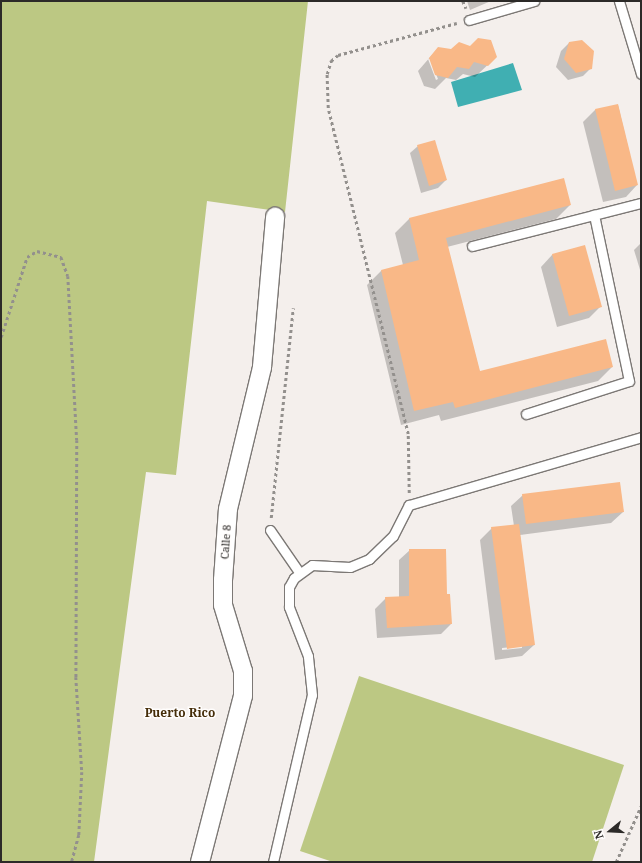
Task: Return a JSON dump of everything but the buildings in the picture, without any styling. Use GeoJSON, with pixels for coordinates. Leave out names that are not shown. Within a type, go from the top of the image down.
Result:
{"type":"FeatureCollection","features":[{"type":"Feature","properties":{"kind":"street","name":"Calle 8"},"geometry":{"type":"LineString","coordinates":[[200,862],[243,696],[242,671],[224,605],[223,580],[228,509],[262,367],[275,217]]}},
{"type":"Feature","properties":{"kind":"lane"},"geometry":{"type":"LineString","coordinates":[[469,20],[534,1]]}},
{"type":"Feature","properties":{"kind":"lane"},"geometry":{"type":"LineString","coordinates":[[619,1],[641,74]]}},
{"type":"Feature","properties":{"kind":"lane"},"geometry":{"type":"LineString","coordinates":[[472,246],[641,203]]}},
{"type":"Feature","properties":{"kind":"lane"},"geometry":{"type":"LineString","coordinates":[[526,414],[629,381],[594,215]]}},
{"type":"Feature","properties":{"kind":"lane"},"geometry":{"type":"LineString","coordinates":[[273,862],[312,695],[308,656],[288,602],[289,587],[299,572],[312,564],[350,567],[368,559],[393,536],[410,505],[641,438]]}},
{"type":"Feature","properties":{"kind":"lane"},"geometry":{"type":"LineString","coordinates":[[270,530],[299,572]]}},
{"type":"Feature","properties":{"kind":"path"},"geometry":{"type":"LineString","coordinates":[[410,505],[408,434],[328,108],[327,74],[331,61],[338,55],[469,20]]}},
{"type":"Feature","properties":{"kind":"path"},"geometry":{"type":"LineString","coordinates":[[1,337],[27,257],[37,251],[60,257],[68,276],[77,440],[76,677],[82,772],[79,835],[72,862]]}},
{"type":"Feature","properties":{"kind":"path"},"geometry":{"type":"LineString","coordinates":[[270,530],[293,308]]}},
{"type":"Feature","properties":{"kind":"path"},"geometry":{"type":"LineString","coordinates":[[616,862],[641,806]]}},
{"type":"Feature","properties":{"kind":"green space"},"geometry":{"type":"Polygon","coordinates":[[[1,1],[308,1],[285,212],[207,201],[176,475],[146,472],[94,862],[1,862],[1,1]]]}},
{"type":"Feature","properties":{"kind":"green space"},"geometry":{"type":"Polygon","coordinates":[[[359,676],[624,765],[592,862],[333,862],[300,851],[359,676]]]}},
{"type":"Feature","properties":{"kind":"water"},"geometry":{"type":"Polygon","coordinates":[[[513,63],[522,90],[458,107],[451,82],[513,63]]]}},
{"type":"Feature","properties":{"kind":"district","name":"Puerto Rico"},"geometry":{"type":"Point","coordinates":[180,713]}}]}
